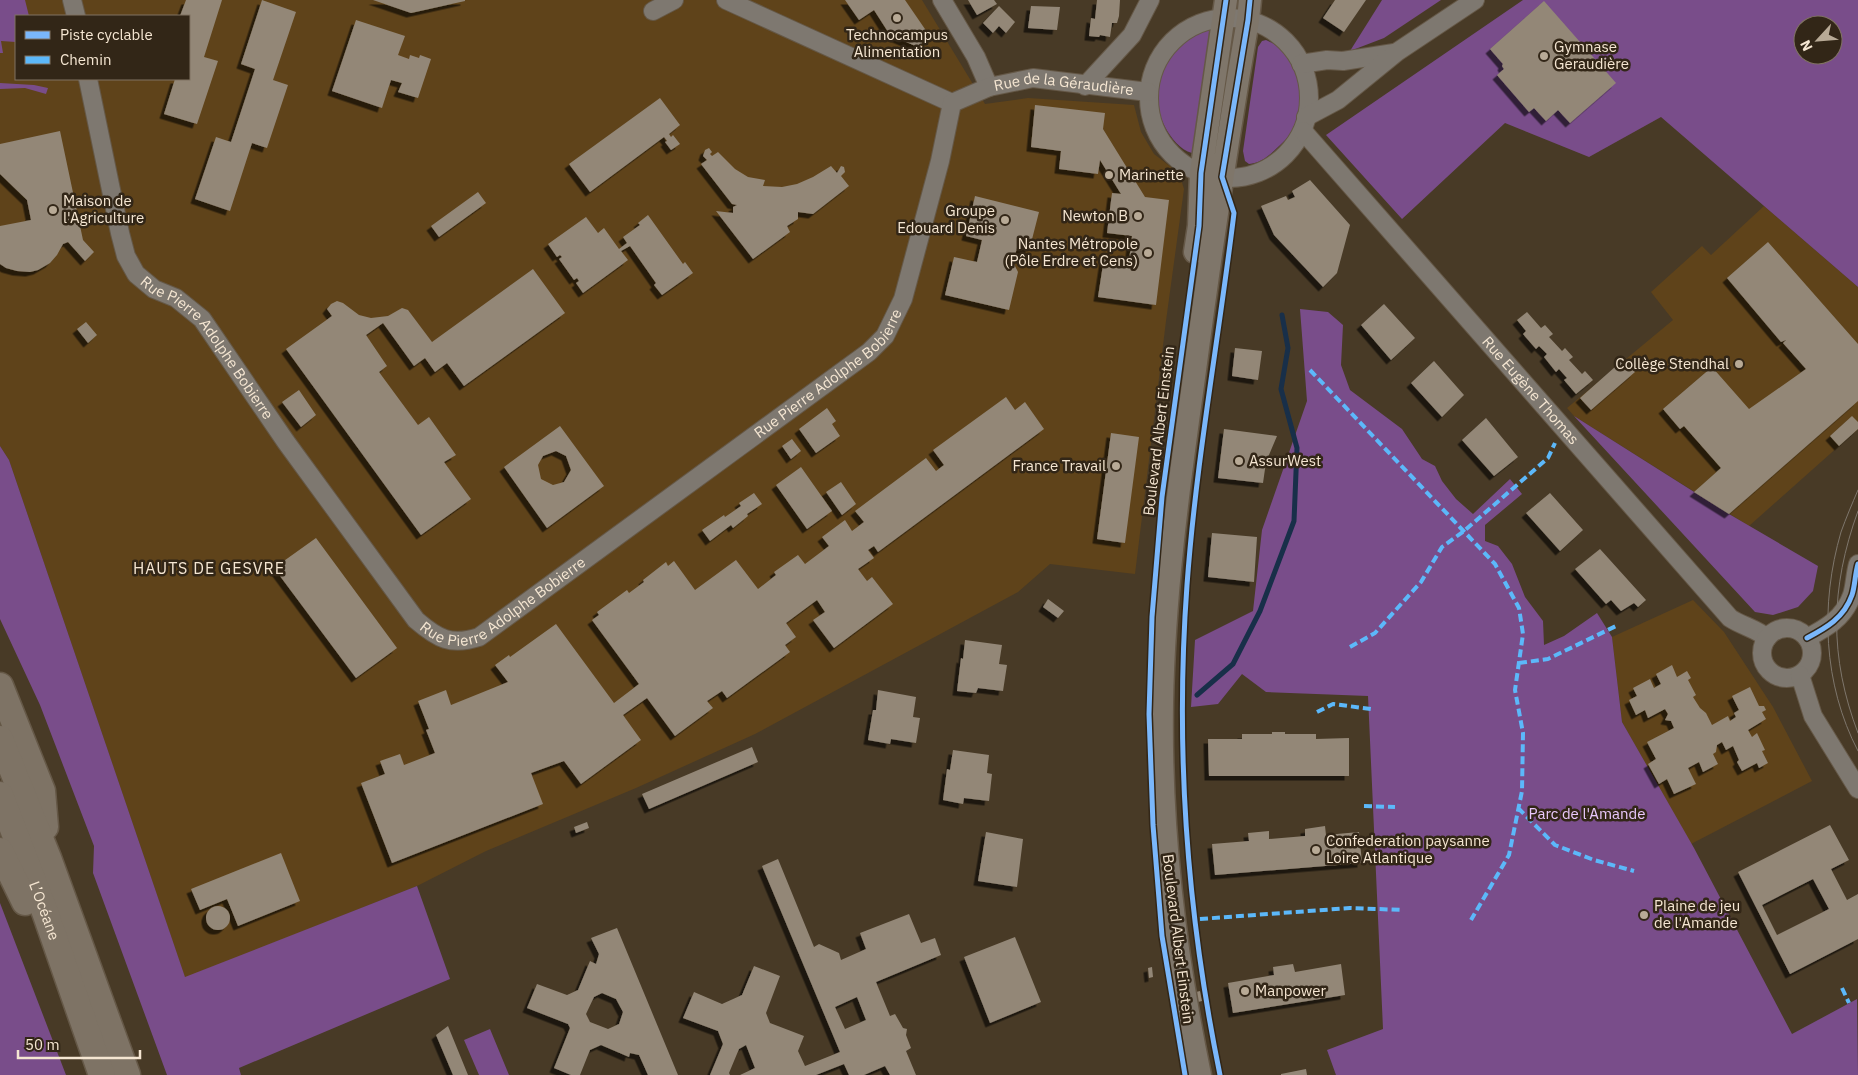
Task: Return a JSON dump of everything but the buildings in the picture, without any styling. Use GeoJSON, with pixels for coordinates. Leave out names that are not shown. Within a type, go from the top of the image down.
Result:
{"type":"FeatureCollection","features":[{"type":"Feature","properties":{"kind":"highway"},"geometry":{"type":"LineString","coordinates":[[0,686],[42,791],[48,858],[127,1075]]}},
{"type":"Feature","properties":{"kind":"highway","name":"L’Océane"},"geometry":{"type":"LineString","coordinates":[[0,739],[48,858]]}},
{"type":"Feature","properties":{"kind":"highway","name":"L’Océane"},"geometry":{"type":"LineString","coordinates":[[0,796],[45,912],[86,1027]]}},
{"type":"Feature","properties":{"kind":"highway"},"geometry":{"type":"LineString","coordinates":[[0,851],[86,1027],[102,1075]]}},
{"type":"Feature","properties":{"kind":"main road","name":"Boulevard Albert Einstein"},"geometry":{"type":"LineString","coordinates":[[1200,1075],[1176,931],[1165,816],[1162,705],[1165,619],[1211,175],[1224,9]]}},
{"type":"Feature","properties":{"kind":"main road","name":"Boulevard Albert Einstein"},"geometry":{"type":"LineString","coordinates":[[1185,1075],[1162,936],[1153,825],[1149,714],[1152,617],[1162,497],[1199,226],[1249,10]]}},
{"type":"Feature","properties":{"kind":"street"},"geometry":{"type":"LineString","coordinates":[[72,0],[76,15]]}},
{"type":"Feature","properties":{"kind":"street"},"geometry":{"type":"LineString","coordinates":[[653,11],[674,0]]}},
{"type":"Feature","properties":{"kind":"street"},"geometry":{"type":"LineString","coordinates":[[726,0],[952,103],[989,87]]}},
{"type":"Feature","properties":{"kind":"street","name":"Rue de la Géraudière"},"geometry":{"type":"LineString","coordinates":[[942,0],[976,57],[989,87],[1033,78],[1085,86],[1148,92]]}},
{"type":"Feature","properties":{"kind":"street"},"geometry":{"type":"LineString","coordinates":[[1085,86],[1132,36],[1150,0]]}},
{"type":"Feature","properties":{"kind":"street"},"geometry":{"type":"LineString","coordinates":[[1305,124],[1308,94],[1301,64],[1289,46],[1249,10],[1224,9],[1174,38],[1158,58],[1148,92],[1156,129],[1167,149],[1183,163],[1211,175],[1242,177],[1254,174],[1274,164],[1291,148],[1305,124],[1397,52],[1475,0]]}},
{"type":"Feature","properties":{"kind":"street"},"geometry":{"type":"LineString","coordinates":[[1301,64],[1327,60],[1343,61],[1397,52]]}},
{"type":"Feature","properties":{"kind":"street","name":"Rue Pierre Adolphe Bobierre"},"geometry":{"type":"LineString","coordinates":[[88,80],[120,233],[126,256],[136,274],[154,289],[176,298],[202,319],[286,442],[416,620],[431,633],[447,641],[464,642],[479,637],[869,352],[885,336],[903,299],[940,161],[952,103]]}},
{"type":"Feature","properties":{"kind":"street","name":"Rue Eugène Thomas"},"geometry":{"type":"LineString","coordinates":[[1305,124],[1730,618],[1767,638]]}},
{"type":"Feature","properties":{"kind":"street"},"geometry":{"type":"LineString","coordinates":[[1807,638],[1836,622],[1842,614],[1852,595],[1858,564]]}},
{"type":"Feature","properties":{"kind":"street"},"geometry":{"type":"LineString","coordinates":[[1787,628],[1797,630],[1807,638],[1812,656],[1807,668],[1800,675],[1785,678],[1778,677],[1770,672],[1764,664],[1762,655],[1767,638],[1774,632],[1787,628]]}},
{"type":"Feature","properties":{"kind":"street"},"geometry":{"type":"LineString","coordinates":[[1800,675],[1813,716],[1858,789]]}},
{"type":"Feature","properties":{"kind":"shaded area"},"geometry":{"type":"Polygon","coordinates":[[[0,0],[922,0],[985,104],[1028,98],[1134,105],[1141,132],[1154,154],[1179,173],[1184,189],[1135,574],[1050,564],[1018,592],[755,734],[636,788],[486,851],[417,886],[185,978],[9,460],[0,446],[0,0]]]}},
{"type":"Feature","properties":{"kind":"shaded area","name":"Collège Stendhal"},"geometry":{"type":"Polygon","coordinates":[[[1764,206],[1858,287],[1858,429],[1749,526],[1574,416],[1567,408],[1673,320],[1651,292],[1702,246],[1711,255],[1764,206]]]}},
{"type":"Feature","properties":{"kind":"shaded area"},"geometry":{"type":"Polygon","coordinates":[[[1693,600],[1724,632],[1773,707],[1812,781],[1691,844],[1622,722],[1612,637],[1693,600]]]}},
{"type":"Feature","properties":{"kind":"green space"},"geometry":{"type":"Polygon","coordinates":[[[0,0],[25,0],[29,15],[15,15],[15,42],[1,41],[3,53],[0,53],[0,0]]]}},
{"type":"Feature","properties":{"kind":"green space"},"geometry":{"type":"Polygon","coordinates":[[[1382,0],[1441,0],[1384,38],[1350,51],[1382,0]]]}},
{"type":"Feature","properties":{"kind":"green space"},"geometry":{"type":"Polygon","coordinates":[[[1523,0],[1858,0],[1858,287],[1661,117],[1589,157],[1505,123],[1402,219],[1326,135],[1523,0]]]}},
{"type":"Feature","properties":{"kind":"green space"},"geometry":{"type":"Polygon","coordinates":[[[1207,28],[1210,30],[1195,152],[1192,153],[1176,143],[1165,127],[1157,104],[1156,81],[1164,59],[1171,50],[1189,35],[1207,28]]]}},
{"type":"Feature","properties":{"kind":"green space"},"geometry":{"type":"Polygon","coordinates":[[[1266,40],[1278,47],[1294,67],[1300,93],[1300,107],[1297,120],[1287,138],[1265,158],[1249,164],[1245,161],[1243,151],[1258,47],[1262,41],[1266,40]]]}},
{"type":"Feature","properties":{"kind":"green space"},"geometry":{"type":"Polygon","coordinates":[[[0,83],[34,85],[48,88],[46,94],[25,88],[0,89],[0,83]]]}},
{"type":"Feature","properties":{"kind":"green space","name":"Parc de l'Amande"},"geometry":{"type":"Polygon","coordinates":[[[1300,309],[1328,312],[1343,325],[1341,365],[1350,390],[1402,429],[1422,459],[1435,466],[1442,481],[1456,499],[1473,514],[1510,479],[1522,494],[1485,525],[1485,541],[1498,546],[1512,564],[1525,597],[1543,621],[1544,645],[1564,636],[1597,613],[1612,637],[1622,722],[1694,848],[1792,1034],[1857,999],[1858,1075],[1336,1075],[1327,1050],[1383,1029],[1368,696],[1266,692],[1242,674],[1218,704],[1191,707],[1195,640],[1253,611],[1262,530],[1307,401],[1300,309]]]}},
{"type":"Feature","properties":{"kind":"green space"},"geometry":{"type":"Polygon","coordinates":[[[1574,416],[1729,514],[1818,566],[1813,591],[1798,607],[1773,615],[1755,612],[1574,416]]]}},
{"type":"Feature","properties":{"kind":"green space"},"geometry":{"type":"Polygon","coordinates":[[[0,446],[9,460],[185,977],[417,886],[450,979],[239,1068],[241,1075],[167,1075],[93,873],[94,846],[40,705],[0,619],[0,446]]]}},
{"type":"Feature","properties":{"kind":"green space"},"geometry":{"type":"Polygon","coordinates":[[[0,903],[66,1075],[0,1075],[0,903]]]}},
{"type":"Feature","properties":{"kind":"green space"},"geometry":{"type":"Polygon","coordinates":[[[490,1029],[509,1075],[479,1075],[464,1040],[490,1029]]]}},
{"type":"Feature","properties":{"kind":"waterway"},"geometry":{"type":"LineString","coordinates":[[1197,695],[1233,664],[1260,611],[1294,521],[1297,448],[1281,389],[1288,348],[1282,315]]}},
{"type":"Feature","properties":{"kind":"tram line"},"geometry":{"type":"LineString","coordinates":[[1858,490],[1841,532],[1834,559],[1828,615],[1828,643],[1838,699],[1846,725],[1858,751]]}},
{"type":"Feature","properties":{"kind":"tram line"},"geometry":{"type":"LineString","coordinates":[[1858,511],[1842,567],[1837,622],[1838,650],[1842,677],[1858,733]]}},
{"type":"Feature","properties":{"kind":"marked path"},"geometry":{"type":"LineString","coordinates":[[1310,370],[1495,564],[1519,608],[1523,634],[1515,690],[1523,733],[1522,791],[1509,855],[1471,920]]}},
{"type":"Feature","properties":{"kind":"marked path"},"geometry":{"type":"LineString","coordinates":[[1350,647],[1375,633],[1421,582],[1442,547],[1464,531],[1548,458],[1555,443]]}},
{"type":"Feature","properties":{"kind":"marked path"},"geometry":{"type":"LineString","coordinates":[[1519,663],[1548,659],[1616,626]]}},
{"type":"Feature","properties":{"kind":"marked path"},"geometry":{"type":"LineString","coordinates":[[1317,712],[1333,704],[1371,709]]}},
{"type":"Feature","properties":{"kind":"marked path"},"geometry":{"type":"LineString","coordinates":[[1364,806],[1395,807]]}},
{"type":"Feature","properties":{"kind":"marked path"},"geometry":{"type":"LineString","coordinates":[[1518,808],[1555,845],[1594,860],[1634,871]]}},
{"type":"Feature","properties":{"kind":"marked path"},"geometry":{"type":"LineString","coordinates":[[1200,919],[1350,908],[1403,910]]}},
{"type":"Feature","properties":{"kind":"marked path"},"geometry":{"type":"LineString","coordinates":[[1842,988],[1849,1003]]}},
{"type":"Feature","properties":{"kind":"cycle path"},"geometry":{"type":"LineString","coordinates":[[1185,1075],[1162,936],[1153,825],[1149,714],[1152,617],[1162,497],[1199,226],[1201,173],[1226,0]]}},
{"type":"Feature","properties":{"kind":"cycle path"},"geometry":{"type":"LineString","coordinates":[[1220,1075],[1199,954],[1192,892],[1183,770],[1182,708],[1187,585],[1191,538],[1234,213],[1222,177],[1250,0]]}},
{"type":"Feature","properties":{"kind":"cycle path"},"geometry":{"type":"LineString","coordinates":[[1807,638],[1834,621],[1849,603],[1858,564]]}},
{"type":"Feature","properties":{"kind":"place","name":"Technocampus Alimentation"},"geometry":{"type":"Point","coordinates":[897,18]}},
{"type":"Feature","properties":{"kind":"place","name":"Gymnase Geraudière"},"geometry":{"type":"Point","coordinates":[1544,56]}},
{"type":"Feature","properties":{"kind":"place","name":"Marinette"},"geometry":{"type":"Point","coordinates":[1109,175]}},
{"type":"Feature","properties":{"kind":"place","name":"Maison de l'Agriculture"},"geometry":{"type":"Point","coordinates":[53,210]}},
{"type":"Feature","properties":{"kind":"place","name":"Newton B"},"geometry":{"type":"Point","coordinates":[1138,216]}},
{"type":"Feature","properties":{"kind":"place","name":"Groupe Edouard Denis"},"geometry":{"type":"Point","coordinates":[1005,220]}},
{"type":"Feature","properties":{"kind":"place","name":"Nantes Métropole (Pôle Erdre et Cens)"},"geometry":{"type":"Point","coordinates":[1148,253]}},
{"type":"Feature","properties":{"kind":"place","name":"Collège Stendhal"},"geometry":{"type":"Point","coordinates":[1739,364]}},
{"type":"Feature","properties":{"kind":"place","name":"AssurWest"},"geometry":{"type":"Point","coordinates":[1239,461]}},
{"type":"Feature","properties":{"kind":"place","name":"France Travail"},"geometry":{"type":"Point","coordinates":[1116,466]}},
{"type":"Feature","properties":{"kind":"place","name":"Confederation paysanne Loire Atlantique"},"geometry":{"type":"Point","coordinates":[1316,850]}},
{"type":"Feature","properties":{"kind":"place","name":"Plaine de jeu de l'Amande"},"geometry":{"type":"Point","coordinates":[1644,915]}},
{"type":"Feature","properties":{"kind":"place","name":"Manpower"},"geometry":{"type":"Point","coordinates":[1245,991]}},
{"type":"Feature","properties":{"kind":"district","name":"HAUTS DE GESVRE"},"geometry":{"type":"Point","coordinates":[209,568]}}]}
